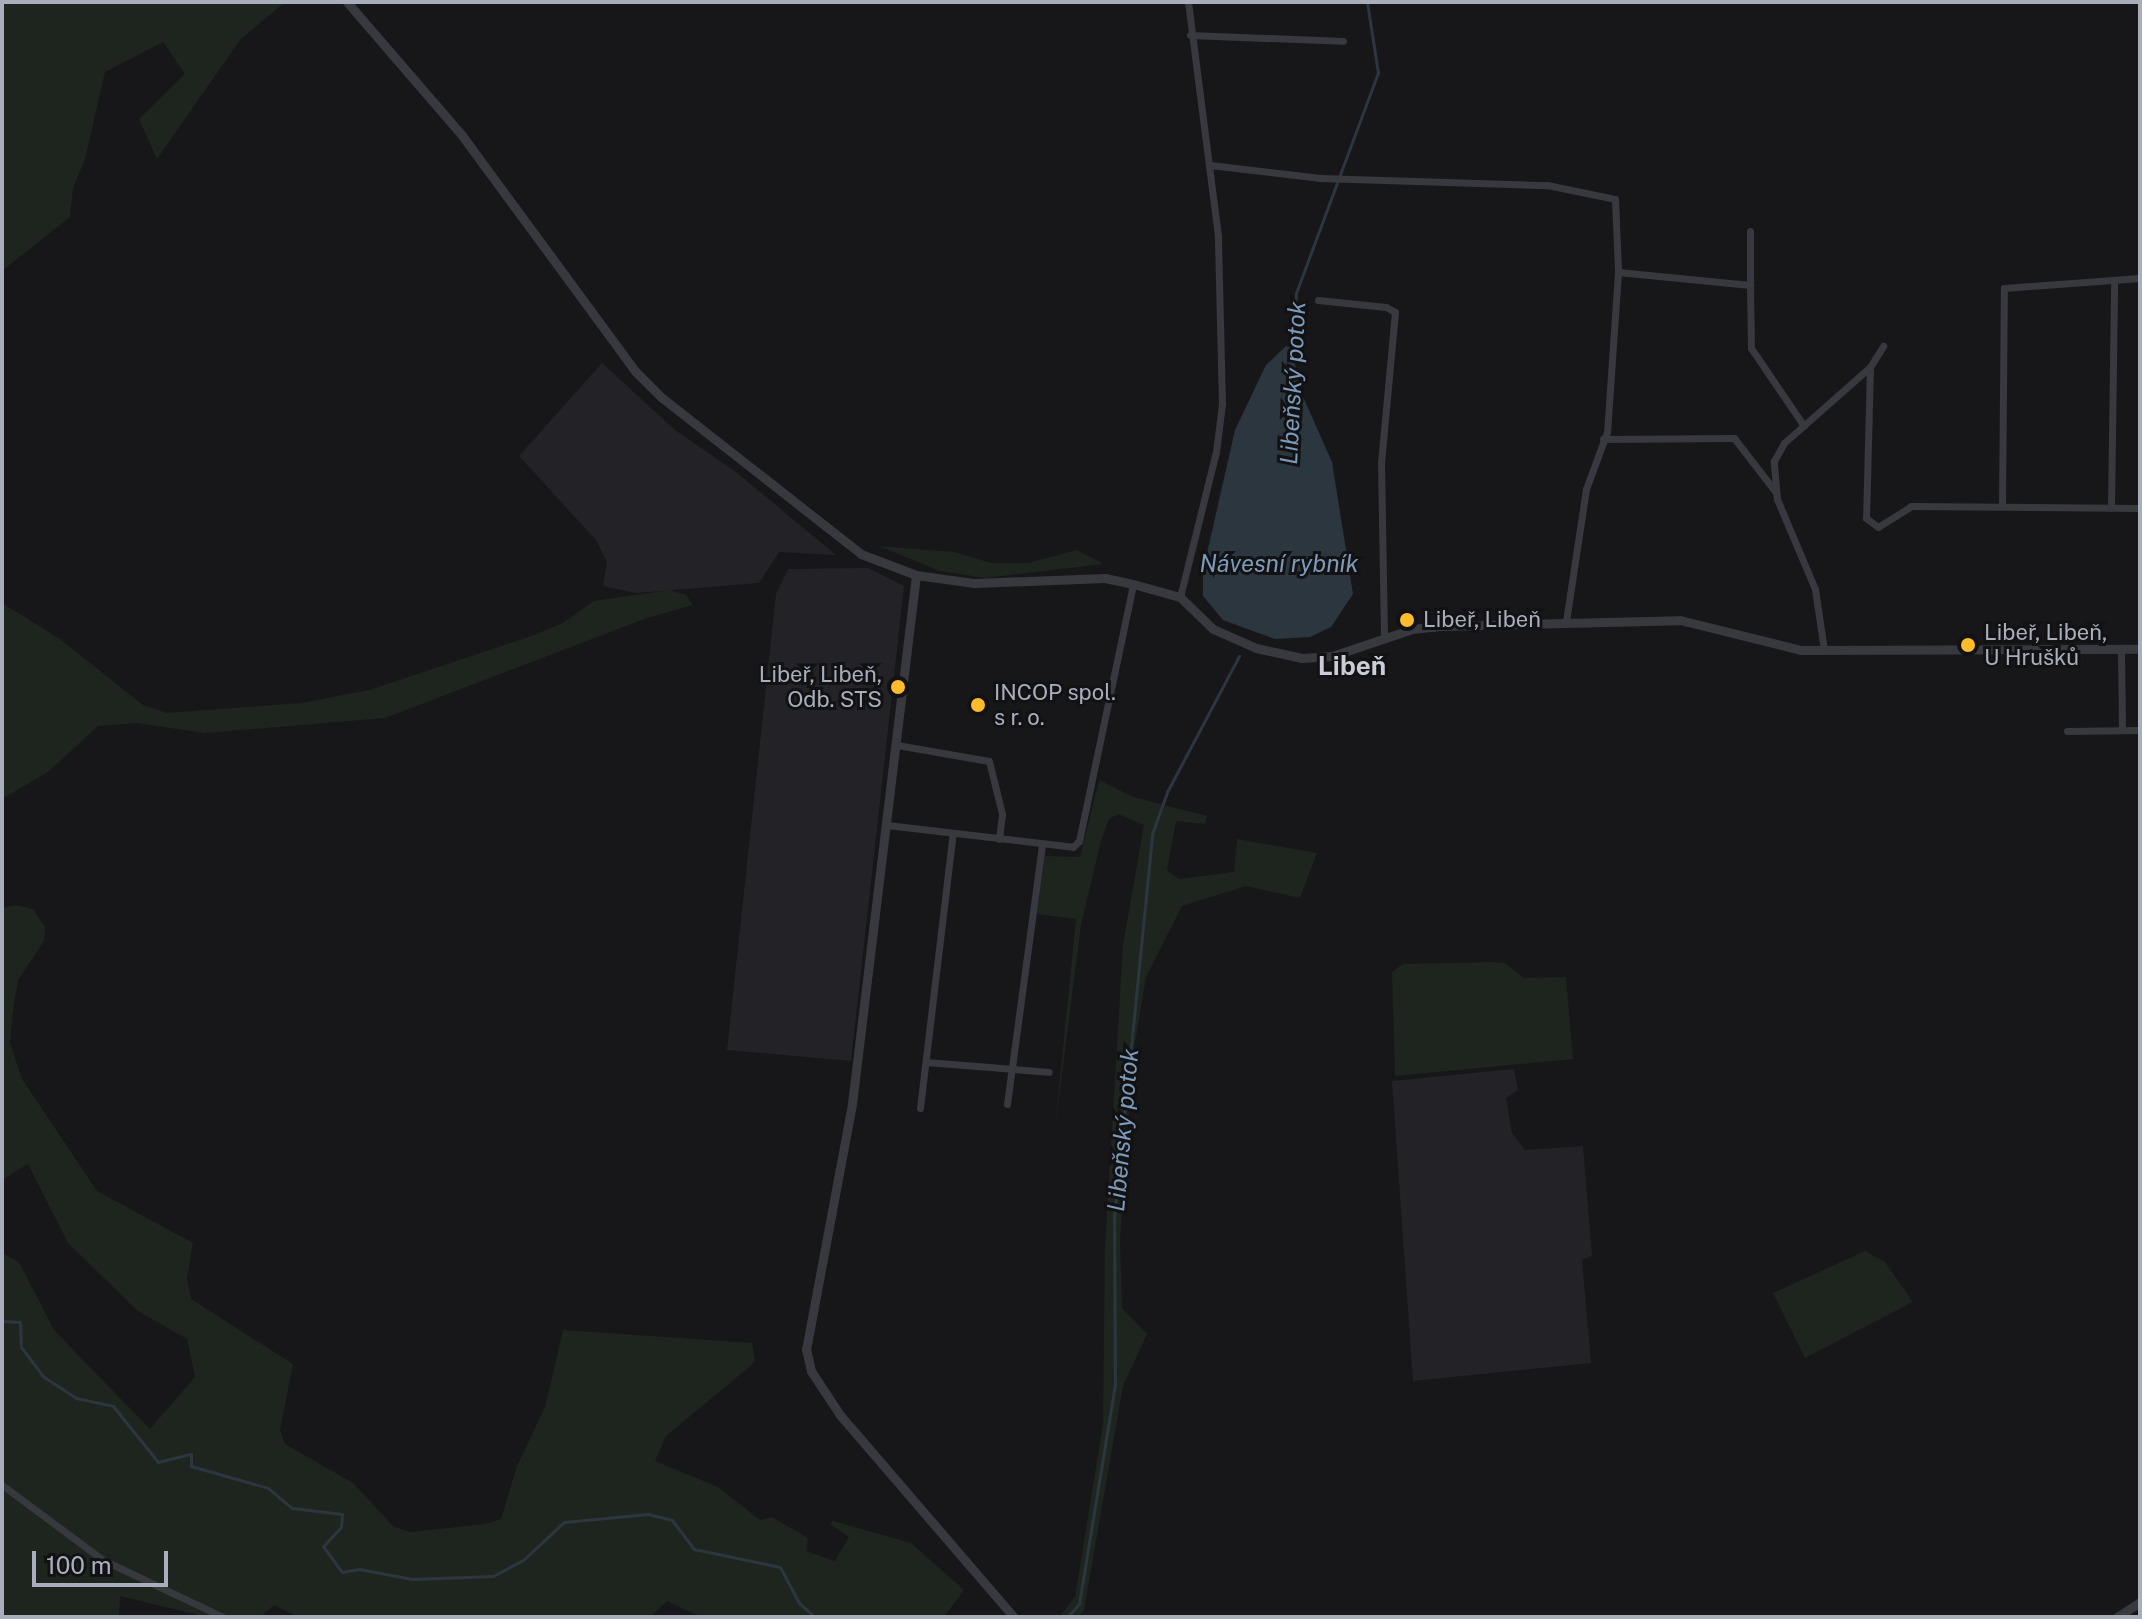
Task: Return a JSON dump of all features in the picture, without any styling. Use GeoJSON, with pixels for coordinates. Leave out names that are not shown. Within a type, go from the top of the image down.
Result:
{"type":"FeatureCollection","features":[{"type":"Feature","properties":{"kind":"street"},"geometry":{"type":"LineString","coordinates":[[347,2],[461,134],[635,371],[661,397],[861,554],[916,575],[974,583],[1105,578],[1133,584],[1180,597],[1213,629],[1256,648],[1302,658],[1332,656],[1384,638],[1440,626],[1680,620],[1782,647],[1824,650],[2140,649]]}},
{"type":"Feature","properties":{"kind":"street"},"geometry":{"type":"LineString","coordinates":[[1180,597],[1216,452],[1222,404],[1218,236],[1188,2]]}},
{"type":"Feature","properties":{"kind":"street"},"geometry":{"type":"LineString","coordinates":[[1190,35],[1343,41]]}},
{"type":"Feature","properties":{"kind":"street"},"geometry":{"type":"LineString","coordinates":[[1210,165],[1288,176],[1547,185],[1615,199],[1618,272],[1603,439],[1586,489],[1566,622]]}},
{"type":"Feature","properties":{"kind":"street"},"geometry":{"type":"LineString","coordinates":[[1750,231],[1751,348],[1804,426]]}},
{"type":"Feature","properties":{"kind":"street"},"geometry":{"type":"LineString","coordinates":[[1618,272],[1750,285]]}},
{"type":"Feature","properties":{"kind":"street"},"geometry":{"type":"LineString","coordinates":[[2002,506],[2004,288],[2140,278]]}},
{"type":"Feature","properties":{"kind":"street"},"geometry":{"type":"LineString","coordinates":[[2111,508],[2114,280]]}},
{"type":"Feature","properties":{"kind":"street"},"geometry":{"type":"LineString","coordinates":[[1318,300],[1386,307],[1395,312],[1381,463],[1384,638]]}},
{"type":"Feature","properties":{"kind":"street"},"geometry":{"type":"LineString","coordinates":[[1776,492],[1774,461],[1784,443],[1870,367],[1883,346]]}},
{"type":"Feature","properties":{"kind":"street"},"geometry":{"type":"LineString","coordinates":[[1870,367],[1866,518],[1878,527],[1911,506],[2140,508]]}},
{"type":"Feature","properties":{"kind":"street"},"geometry":{"type":"LineString","coordinates":[[1603,439],[1734,438],[1776,492],[1815,589],[1824,650]]}},
{"type":"Feature","properties":{"kind":"street"},"geometry":{"type":"LineString","coordinates":[[916,575],[852,1104],[806,1349],[811,1371],[840,1415],[1014,1617]]}},
{"type":"Feature","properties":{"kind":"street"},"geometry":{"type":"LineString","coordinates":[[887,825],[1042,846],[1073,847],[1079,841],[1133,584]]}},
{"type":"Feature","properties":{"kind":"street"},"geometry":{"type":"LineString","coordinates":[[2121,649],[2122,730]]}},
{"type":"Feature","properties":{"kind":"street"},"geometry":{"type":"LineString","coordinates":[[2067,731],[2140,730]]}},
{"type":"Feature","properties":{"kind":"street"},"geometry":{"type":"LineString","coordinates":[[897,745],[989,761],[1002,814],[999,839]]}},
{"type":"Feature","properties":{"kind":"street"},"geometry":{"type":"LineString","coordinates":[[920,1108],[953,833]]}},
{"type":"Feature","properties":{"kind":"street"},"geometry":{"type":"LineString","coordinates":[[1007,1104],[1042,846]]}},
{"type":"Feature","properties":{"kind":"street"},"geometry":{"type":"LineString","coordinates":[[926,1062],[1049,1072]]}},
{"type":"Feature","properties":{"kind":"street"},"geometry":{"type":"LineString","coordinates":[[2,1485],[103,1560],[223,1617]]}},
{"type":"Feature","properties":{"kind":"street"},"geometry":{"type":"LineString","coordinates":[[2117,1617],[2140,1602]]}},
{"type":"Feature","properties":{"kind":"shaded area"},"geometry":{"type":"Polygon","coordinates":[[[2,2],[285,2],[240,40],[157,159],[139,119],[185,74],[163,42],[105,72],[85,159],[73,188],[70,217],[2,271],[2,2]]]}},
{"type":"Feature","properties":{"kind":"shaded area"},"geometry":{"type":"Polygon","coordinates":[[[602,363],[675,430],[736,472],[836,555],[779,552],[759,583],[636,593],[603,586],[607,562],[596,540],[519,456],[602,363]]]}},
{"type":"Feature","properties":{"kind":"shaded area"},"geometry":{"type":"Polygon","coordinates":[[[879,546],[954,552],[991,563],[1028,563],[1077,550],[1103,564],[985,578],[940,571],[879,546]]]}},
{"type":"Feature","properties":{"kind":"shaded area"},"geometry":{"type":"Polygon","coordinates":[[[868,568],[904,586],[851,1061],[727,1050],[776,594],[788,569],[868,568]]]}},
{"type":"Feature","properties":{"kind":"shaded area"},"geometry":{"type":"Polygon","coordinates":[[[670,590],[686,595],[693,605],[647,618],[385,718],[205,733],[136,723],[98,726],[48,772],[2,799],[2,603],[60,639],[143,705],[167,713],[301,703],[369,690],[534,635],[563,623],[594,601],[670,590]]]}},
{"type":"Feature","properties":{"kind":"shaded area"},"geometry":{"type":"Polygon","coordinates":[[[1099,780],[1133,797],[1207,816],[1205,824],[1176,821],[1167,870],[1179,879],[1234,872],[1237,839],[1317,853],[1300,898],[1246,886],[1182,906],[1146,977],[1133,1055],[1120,1239],[1122,1308],[1147,1334],[1123,1386],[1084,1610],[1078,1617],[1059,1617],[1075,1597],[1103,1424],[1105,1245],[1123,945],[1144,825],[1118,814],[1109,819],[1101,841],[1081,925],[1055,1128],[1076,919],[1037,914],[1045,856],[1080,857],[1099,780]]]}},
{"type":"Feature","properties":{"kind":"shaded area"},"geometry":{"type":"Polygon","coordinates":[[[16,905],[33,909],[45,927],[44,941],[18,980],[13,1011],[10,1043],[22,1079],[97,1191],[193,1243],[187,1279],[191,1299],[293,1364],[280,1430],[285,1444],[353,1483],[394,1527],[411,1532],[485,1524],[501,1519],[517,1466],[545,1407],[563,1330],[752,1343],[755,1362],[666,1436],[655,1461],[718,1487],[760,1520],[772,1517],[808,1538],[806,1551],[835,1561],[849,1537],[830,1524],[833,1521],[911,1543],[964,1590],[944,1617],[701,1617],[667,1601],[650,1617],[298,1617],[274,1605],[260,1617],[207,1617],[120,1596],[119,1617],[2,1617],[2,1253],[19,1262],[54,1330],[150,1429],[195,1377],[187,1339],[138,1311],[68,1243],[28,1164],[2,1180],[2,908],[16,905]]]}},
{"type":"Feature","properties":{"kind":"shaded area"},"geometry":{"type":"Polygon","coordinates":[[[1505,963],[1524,978],[1566,977],[1573,1059],[1395,1076],[1392,972],[1403,964],[1505,963]]]}},
{"type":"Feature","properties":{"kind":"shaded area"},"geometry":{"type":"Polygon","coordinates":[[[1514,1069],[1518,1090],[1506,1098],[1512,1133],[1525,1150],[1583,1146],[1592,1256],[1582,1260],[1591,1363],[1413,1381],[1392,1081],[1514,1069]]]}},
{"type":"Feature","properties":{"kind":"shaded area"},"geometry":{"type":"Polygon","coordinates":[[[1865,1251],[1885,1262],[1913,1302],[1805,1358],[1773,1293],[1865,1251]]]}},
{"type":"Feature","properties":{"kind":"water","name":"Návesní rybník"},"geometry":{"type":"Polygon","coordinates":[[[1286,346],[1292,348],[1300,390],[1332,462],[1353,594],[1331,627],[1310,637],[1275,639],[1223,620],[1203,596],[1203,571],[1235,430],[1266,365],[1286,346]]]}},
{"type":"Feature","properties":{"kind":"waterway","name":"Libeňský potok"},"geometry":{"type":"LineString","coordinates":[[1293,358],[1296,293],[1378,73],[1367,2]]}},
{"type":"Feature","properties":{"kind":"waterway","name":"Libeňský potok"},"geometry":{"type":"LineString","coordinates":[[1067,1617],[1079,1604],[1115,1384],[1114,1217],[1152,834],[1167,792],[1239,656]]}},
{"type":"Feature","properties":{"kind":"waterway","name":"Libeňský potok"},"geometry":{"type":"LineString","coordinates":[[2,1321],[20,1322],[21,1347],[44,1377],[76,1398],[113,1406],[158,1462],[191,1454],[191,1466],[268,1488],[292,1508],[342,1514],[341,1527],[323,1546],[342,1572],[359,1569],[412,1579],[493,1576],[523,1560],[564,1522],[648,1514],[672,1520],[694,1549],[780,1567],[799,1603],[815,1617]]}},
{"type":"Feature","properties":{"kind":"place","name":"Libeř, Libeň"},"geometry":{"type":"Point","coordinates":[1407,620]}},
{"type":"Feature","properties":{"kind":"place","name":"Libeř, Libeň, U Hrušků"},"geometry":{"type":"Point","coordinates":[1968,645]}},
{"type":"Feature","properties":{"kind":"place","name":"Libeř, Libeň, Odb. STS"},"geometry":{"type":"Point","coordinates":[898,687]}},
{"type":"Feature","properties":{"kind":"place","name":"INCOP spol. s r. o."},"geometry":{"type":"Point","coordinates":[978,705]}},
{"type":"Feature","properties":{"kind":"district","name":"Libeň"},"geometry":{"type":"Point","coordinates":[1352,666]}}]}
